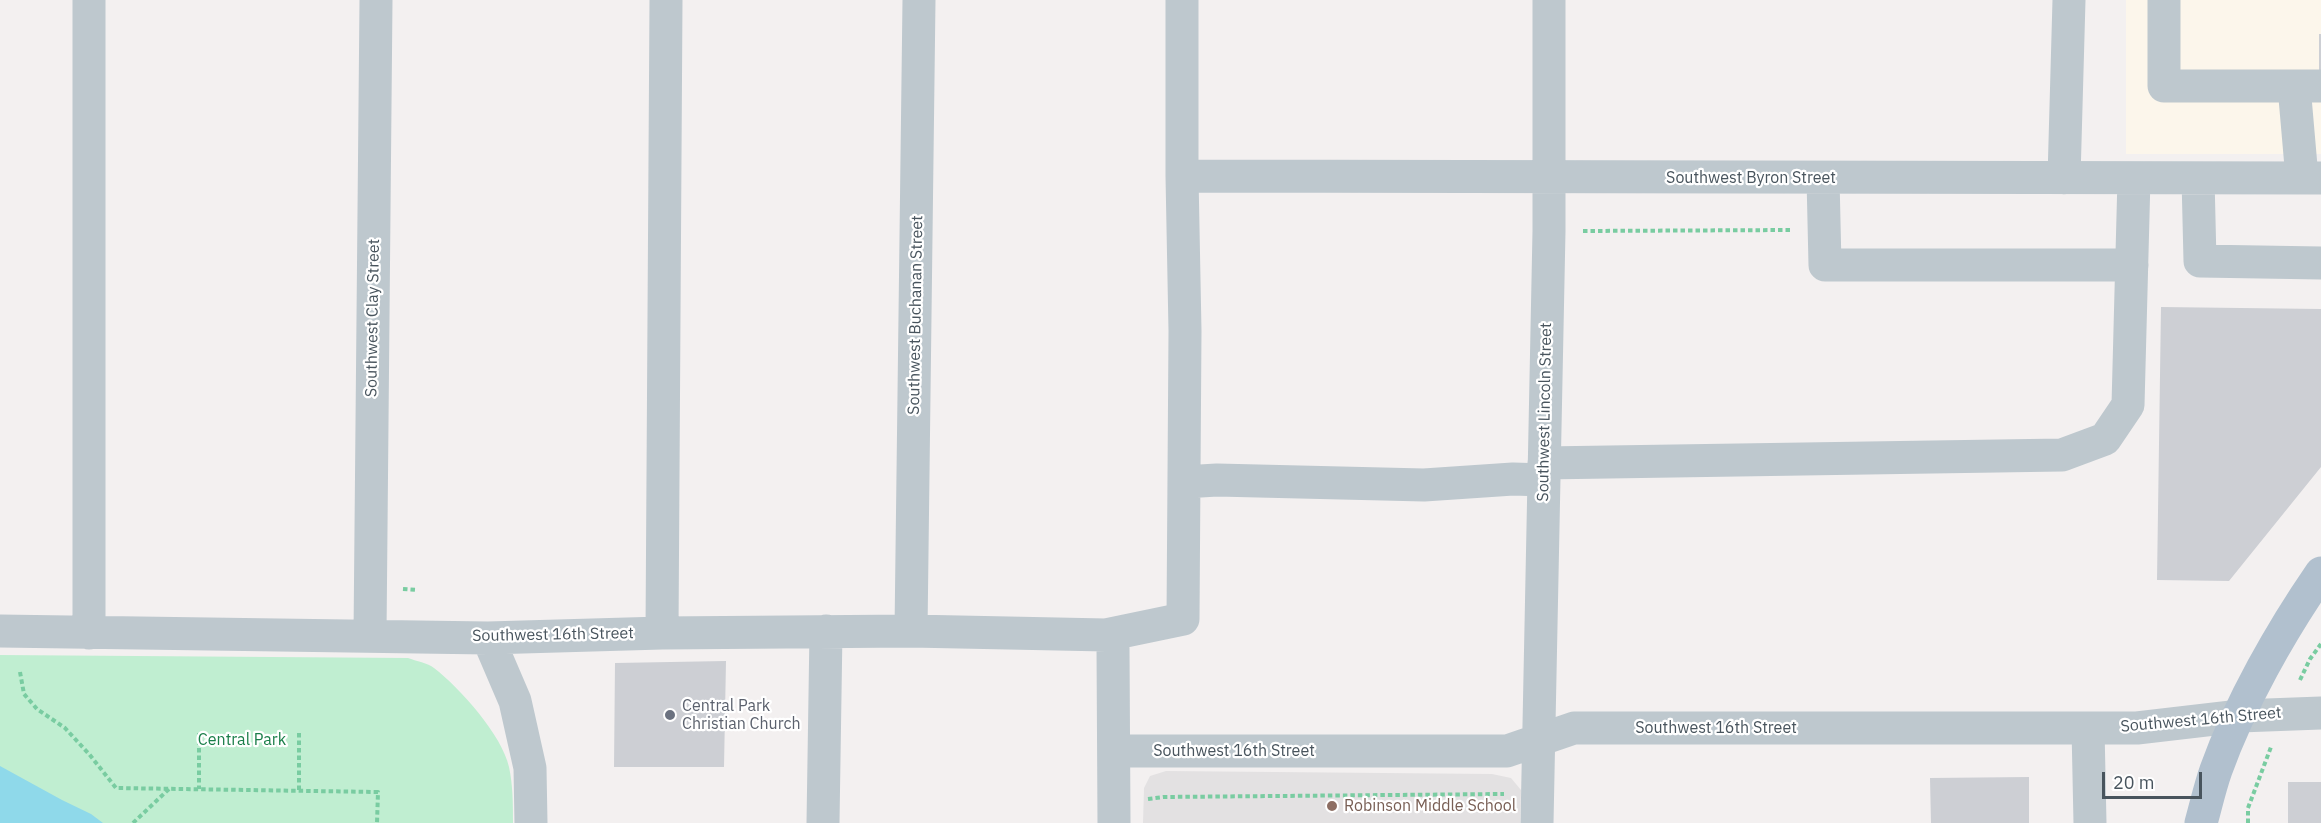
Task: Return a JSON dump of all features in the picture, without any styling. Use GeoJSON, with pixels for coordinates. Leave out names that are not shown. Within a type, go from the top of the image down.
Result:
{"type":"FeatureCollection","features":[{"type":"Feature","properties":{"kind":"main road"},"geometry":{"type":"LineString","coordinates":[[2201,823],[2217,769],[2240,716],[2268,659],[2296,610],[2321,573]]}},
{"type":"Feature","properties":{"kind":"street"},"geometry":{"type":"LineString","coordinates":[[89,0],[89,633]]}},
{"type":"Feature","properties":{"kind":"street","name":"Southwest Clay Street"},"geometry":{"type":"LineString","coordinates":[[370,635],[376,0]]}},
{"type":"Feature","properties":{"kind":"street"},"geometry":{"type":"LineString","coordinates":[[662,633],[666,0]]}},
{"type":"Feature","properties":{"kind":"street","name":"Southwest Buchanan Street"},"geometry":{"type":"LineString","coordinates":[[911,631],[919,0]]}},
{"type":"Feature","properties":{"kind":"street"},"geometry":{"type":"LineString","coordinates":[[1182,0],[1184,482],[1217,480],[1424,485],[1513,479],[1544,472],[2062,455],[2105,439],[2128,405],[2134,178]]}},
{"type":"Feature","properties":{"kind":"street","name":"Southwest Lincoln Street"},"geometry":{"type":"LineString","coordinates":[[1537,823],[1549,178],[1549,0]]}},
{"type":"Feature","properties":{"kind":"street"},"geometry":{"type":"LineString","coordinates":[[2064,178],[2068,0]]}},
{"type":"Feature","properties":{"kind":"street"},"geometry":{"type":"LineString","coordinates":[[2164,0],[2164,86],[2307,86],[2312,178]]}},
{"type":"Feature","properties":{"kind":"street","name":"Southwest Byron Street"},"geometry":{"type":"LineString","coordinates":[[1182,176],[2312,178]]}},
{"type":"Feature","properties":{"kind":"street"},"geometry":{"type":"LineString","coordinates":[[1823,178],[1825,265],[2132,265]]}},
{"type":"Feature","properties":{"kind":"street"},"geometry":{"type":"LineString","coordinates":[[2198,178],[2200,261],[2321,262]]}},
{"type":"Feature","properties":{"kind":"street","name":"Southwest 16th Street"},"geometry":{"type":"LineString","coordinates":[[0,631],[488,638],[826,631],[1106,635],[1183,619],[1184,482]]}},
{"type":"Feature","properties":{"kind":"street"},"geometry":{"type":"LineString","coordinates":[[823,823],[826,631]]}},
{"type":"Feature","properties":{"kind":"street"},"geometry":{"type":"LineString","coordinates":[[1106,635],[1113,646],[1114,811]]}},
{"type":"Feature","properties":{"kind":"street"},"geometry":{"type":"LineString","coordinates":[[488,638],[515,701],[530,768],[531,823]]}},
{"type":"Feature","properties":{"kind":"street","name":"Southwest 16th Street"},"geometry":{"type":"LineString","coordinates":[[1114,751],[1508,751],[1574,728],[2138,728],[2240,716],[2321,713]]}},
{"type":"Feature","properties":{"kind":"street"},"geometry":{"type":"LineString","coordinates":[[2088,728],[2090,823]]}},
{"type":"Feature","properties":{"kind":"path"},"geometry":{"type":"LineString","coordinates":[[20,672],[24,694],[37,709],[65,728],[116,788],[378,792],[377,823]]}},
{"type":"Feature","properties":{"kind":"path"},"geometry":{"type":"LineString","coordinates":[[200,733],[200,789]]}},
{"type":"Feature","properties":{"kind":"path"},"geometry":{"type":"LineString","coordinates":[[299,734],[299,790]]}},
{"type":"Feature","properties":{"kind":"path"},"geometry":{"type":"LineString","coordinates":[[133,823],[169,789]]}},
{"type":"Feature","properties":{"kind":"path"},"geometry":{"type":"LineString","coordinates":[[1114,811],[1143,800],[1163,796],[1504,794]]}},
{"type":"Feature","properties":{"kind":"shaded area"},"geometry":{"type":"Polygon","coordinates":[[[2126,0],[2321,0],[2321,154],[2126,154],[2126,0]]]}},
{"type":"Feature","properties":{"kind":"shaded area","name":"Robinson Middle School"},"geometry":{"type":"Polygon","coordinates":[[[1166,771],[1492,774],[1511,778],[1521,790],[1520,823],[1143,823],[1144,788],[1150,776],[1166,771]]]}},
{"type":"Feature","properties":{"kind":"green space","name":"Central Park"},"geometry":{"type":"Polygon","coordinates":[[[0,655],[408,658],[422,662],[434,668],[456,687],[479,713],[498,741],[509,767],[513,823],[0,823],[0,655]]]}},
{"type":"Feature","properties":{"kind":"water"},"geometry":{"type":"Polygon","coordinates":[[[0,766],[91,814],[103,823],[0,823],[0,766]]]}},
{"type":"Feature","properties":{"kind":"building"},"geometry":{"type":"Polygon","coordinates":[[[2319,34],[2321,34],[2321,76],[2319,76],[2319,34]]]}},
{"type":"Feature","properties":{"kind":"building"},"geometry":{"type":"Polygon","coordinates":[[[2161,307],[2321,309],[2321,467],[2229,581],[2157,580],[2161,307]]]}},
{"type":"Feature","properties":{"kind":"building","name":"Central Park Christian Church"},"geometry":{"type":"Polygon","coordinates":[[[726,661],[724,767],[614,767],[615,663],[726,661]]]}},
{"type":"Feature","properties":{"kind":"building"},"geometry":{"type":"Polygon","coordinates":[[[2029,777],[2029,823],[1931,823],[1930,778],[2029,777]]]}},
{"type":"Feature","properties":{"kind":"building"},"geometry":{"type":"Polygon","coordinates":[[[2288,782],[2321,782],[2321,823],[2288,823],[2288,782]]]}},
{"type":"Feature","properties":{"kind":"place","name":"Central Park Christian Church"},"geometry":{"type":"Point","coordinates":[670,715]}},
{"type":"Feature","properties":{"kind":"place","name":"Robinson Middle School"},"geometry":{"type":"Point","coordinates":[1332,806]}}]}
